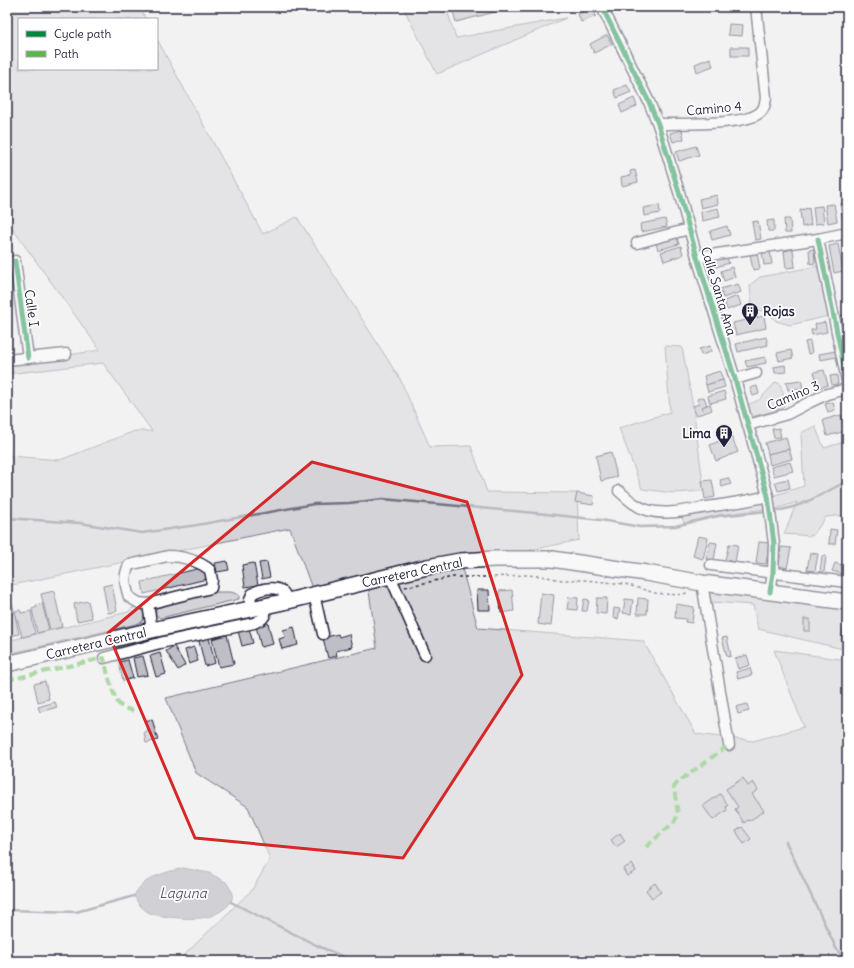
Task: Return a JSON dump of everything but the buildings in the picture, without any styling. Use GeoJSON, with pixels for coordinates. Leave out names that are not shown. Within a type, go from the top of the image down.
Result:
{"type":"FeatureCollection","features":[{"type":"Feature","properties":{"kind":"highway","name":"Carretera Central"},"geometry":{"type":"LineString","coordinates":[[7,664],[120,637],[288,601],[427,567],[460,561],[494,559],[552,560],[646,573],[702,583],[847,602]]}},
{"type":"Feature","properties":{"kind":"street","name":"Calle Santa Ana"},"geometry":{"type":"LineString","coordinates":[[602,7],[649,102],[658,124],[735,379],[768,499],[774,544],[774,573],[770,592]]}},
{"type":"Feature","properties":{"kind":"street","name":"Camino 4"},"geometry":{"type":"LineString","coordinates":[[658,124],[718,122],[747,118],[758,114],[764,108],[766,98],[756,7]]}},
{"type":"Feature","properties":{"kind":"street"},"geometry":{"type":"LineString","coordinates":[[637,243],[689,229]]}},
{"type":"Feature","properties":{"kind":"street"},"geometry":{"type":"LineString","coordinates":[[697,257],[818,239],[847,233]]}},
{"type":"Feature","properties":{"kind":"street"},"geometry":{"type":"LineString","coordinates":[[818,239],[847,381]]}},
{"type":"Feature","properties":{"kind":"street","name":"Calle I"},"geometry":{"type":"LineString","coordinates":[[15,261],[28,358]]}},
{"type":"Feature","properties":{"kind":"street"},"geometry":{"type":"LineString","coordinates":[[7,360],[66,354]]}},
{"type":"Feature","properties":{"kind":"street"},"geometry":{"type":"LineString","coordinates":[[735,379],[756,373]]}},
{"type":"Feature","properties":{"kind":"street","name":"Camino 3"},"geometry":{"type":"LineString","coordinates":[[748,425],[787,414],[827,394],[847,389]]}},
{"type":"Feature","properties":{"kind":"street"},"geometry":{"type":"LineString","coordinates":[[619,491],[637,506],[648,511],[664,513],[768,499]]}},
{"type":"Feature","properties":{"kind":"street"},"geometry":{"type":"LineString","coordinates":[[168,556],[181,556],[203,564],[210,570],[212,580],[211,588],[148,604],[139,603],[129,597],[125,575],[129,565],[168,556]]}},
{"type":"Feature","properties":{"kind":"street"},"geometry":{"type":"LineString","coordinates":[[710,565],[847,582]]}},
{"type":"Feature","properties":{"kind":"street"},"geometry":{"type":"LineString","coordinates":[[391,576],[425,655]]}},
{"type":"Feature","properties":{"kind":"street"},"geometry":{"type":"LineString","coordinates":[[702,583],[729,745]]}},
{"type":"Feature","properties":{"kind":"street"},"geometry":{"type":"LineString","coordinates":[[314,594],[323,634]]}},
{"type":"Feature","properties":{"kind":"street"},"geometry":{"type":"LineString","coordinates":[[148,604],[152,630]]}},
{"type":"Feature","properties":{"kind":"street"},"geometry":{"type":"LineString","coordinates":[[104,658],[254,623],[262,619],[265,615],[258,607]]}},
{"type":"Feature","properties":{"kind":"street"},"geometry":{"type":"LineString","coordinates":[[120,637],[131,651]]}},
{"type":"Feature","properties":{"kind":"path"},"geometry":{"type":"LineString","coordinates":[[391,576],[397,585],[407,587],[453,577],[541,576],[562,580],[602,581],[625,584],[655,593],[677,595],[695,589],[702,583]]}},
{"type":"Feature","properties":{"kind":"highlighted area"},"geometry":{"type":"Polygon","coordinates":[[[312,462],[467,502],[522,675],[403,858],[195,838],[108,633],[312,462]]]}},
{"type":"Feature","properties":{"kind":"shaded area"},"geometry":{"type":"Polygon","coordinates":[[[7,7],[139,7],[145,18],[18,18],[18,70],[158,70],[158,41],[263,234],[297,217],[400,379],[430,447],[471,446],[487,492],[577,493],[579,540],[526,551],[460,561],[478,628],[643,641],[696,734],[753,741],[804,727],[774,650],[847,660],[847,961],[178,961],[252,890],[270,859],[248,807],[196,773],[166,698],[377,648],[368,584],[314,594],[290,528],[7,586],[7,442],[10,456],[60,460],[135,431],[152,431],[103,363],[7,374],[7,365],[100,350],[12,228],[7,224],[7,7]]]}},
{"type":"Feature","properties":{"kind":"shaded area"},"geometry":{"type":"Polygon","coordinates":[[[403,7],[446,7],[456,38],[566,18],[437,74],[403,7]]]}},
{"type":"Feature","properties":{"kind":"shaded area"},"geometry":{"type":"Polygon","coordinates":[[[818,266],[829,316],[790,325],[776,321],[769,313],[752,308],[750,285],[760,277],[818,266]]]}},
{"type":"Feature","properties":{"kind":"shaded area"},"geometry":{"type":"Polygon","coordinates":[[[665,346],[682,347],[693,406],[704,491],[673,493],[642,489],[619,428],[670,412],[665,346]]]}},
{"type":"Feature","properties":{"kind":"shaded area"},"geometry":{"type":"Polygon","coordinates":[[[776,382],[780,384],[783,393],[784,406],[774,411],[750,417],[747,405],[759,400],[776,382]]]}},
{"type":"Feature","properties":{"kind":"shaded area"},"geometry":{"type":"Polygon","coordinates":[[[815,426],[824,448],[847,441],[847,515],[826,517],[812,536],[784,534],[797,502],[776,509],[772,496],[804,486],[801,433],[815,426]]]}},
{"type":"Feature","properties":{"kind":"shaded area"},"geometry":{"type":"Polygon","coordinates":[[[760,503],[766,505],[766,509],[718,515],[684,523],[682,517],[709,511],[760,503]]]}},
{"type":"Feature","properties":{"kind":"shaded area"},"geometry":{"type":"Polygon","coordinates":[[[709,589],[847,606],[847,650],[758,629],[753,605],[711,602],[708,592],[709,589]]]}},
{"type":"Feature","properties":{"kind":"shaded area"},"geometry":{"type":"Polygon","coordinates":[[[211,592],[231,592],[239,595],[239,599],[160,618],[156,615],[156,608],[211,592]]]}},
{"type":"Feature","properties":{"kind":"shaded area"},"geometry":{"type":"Polygon","coordinates":[[[137,607],[143,609],[144,618],[142,622],[7,654],[7,641],[128,612],[132,608],[137,607]]]}},
{"type":"Feature","properties":{"kind":"water","name":"Laguna"},"geometry":{"type":"Polygon","coordinates":[[[183,868],[209,873],[226,882],[233,893],[231,902],[213,915],[202,918],[160,916],[148,912],[138,903],[134,896],[148,880],[183,868]]]}},
{"type":"Feature","properties":{"kind":"waterway"},"geometry":{"type":"LineString","coordinates":[[773,511],[783,510],[802,504],[847,481]]}},
{"type":"Feature","properties":{"kind":"waterway"},"geometry":{"type":"LineString","coordinates":[[7,518],[80,523],[142,533],[197,525],[314,504],[349,503],[383,499],[546,514],[601,520],[640,527],[675,526],[718,516],[768,511]]}},
{"type":"Feature","properties":{"kind":"waterway"},"geometry":{"type":"LineString","coordinates":[[786,842],[836,948],[845,961]]}},
{"type":"Feature","properties":{"kind":"waterway"},"geometry":{"type":"LineString","coordinates":[[7,910],[76,912],[134,896]]}},
{"type":"Feature","properties":{"kind":"waterway"},"geometry":{"type":"LineString","coordinates":[[231,902],[318,946],[353,961]]}},
{"type":"Feature","properties":{"kind":"marked path"},"geometry":{"type":"LineString","coordinates":[[7,680],[104,658],[114,695],[119,704],[133,711]]}},
{"type":"Feature","properties":{"kind":"marked path"},"geometry":{"type":"LineString","coordinates":[[646,847],[674,822],[678,815],[674,787],[678,782],[729,745]]}},
{"type":"Feature","properties":{"kind":"cycle path"},"geometry":{"type":"LineString","coordinates":[[602,7],[649,102],[658,124],[735,379],[768,496],[774,544],[773,573],[770,592]]}},
{"type":"Feature","properties":{"kind":"cycle path"},"geometry":{"type":"LineString","coordinates":[[818,239],[847,381]]}},
{"type":"Feature","properties":{"kind":"cycle path"},"geometry":{"type":"LineString","coordinates":[[15,261],[28,358]]}},
{"type":"Feature","properties":{"kind":"place","name":"Rojas"},"geometry":{"type":"Point","coordinates":[750,326]}},
{"type":"Feature","properties":{"kind":"place","name":"Lima"},"geometry":{"type":"Point","coordinates":[724,448]}}]}
